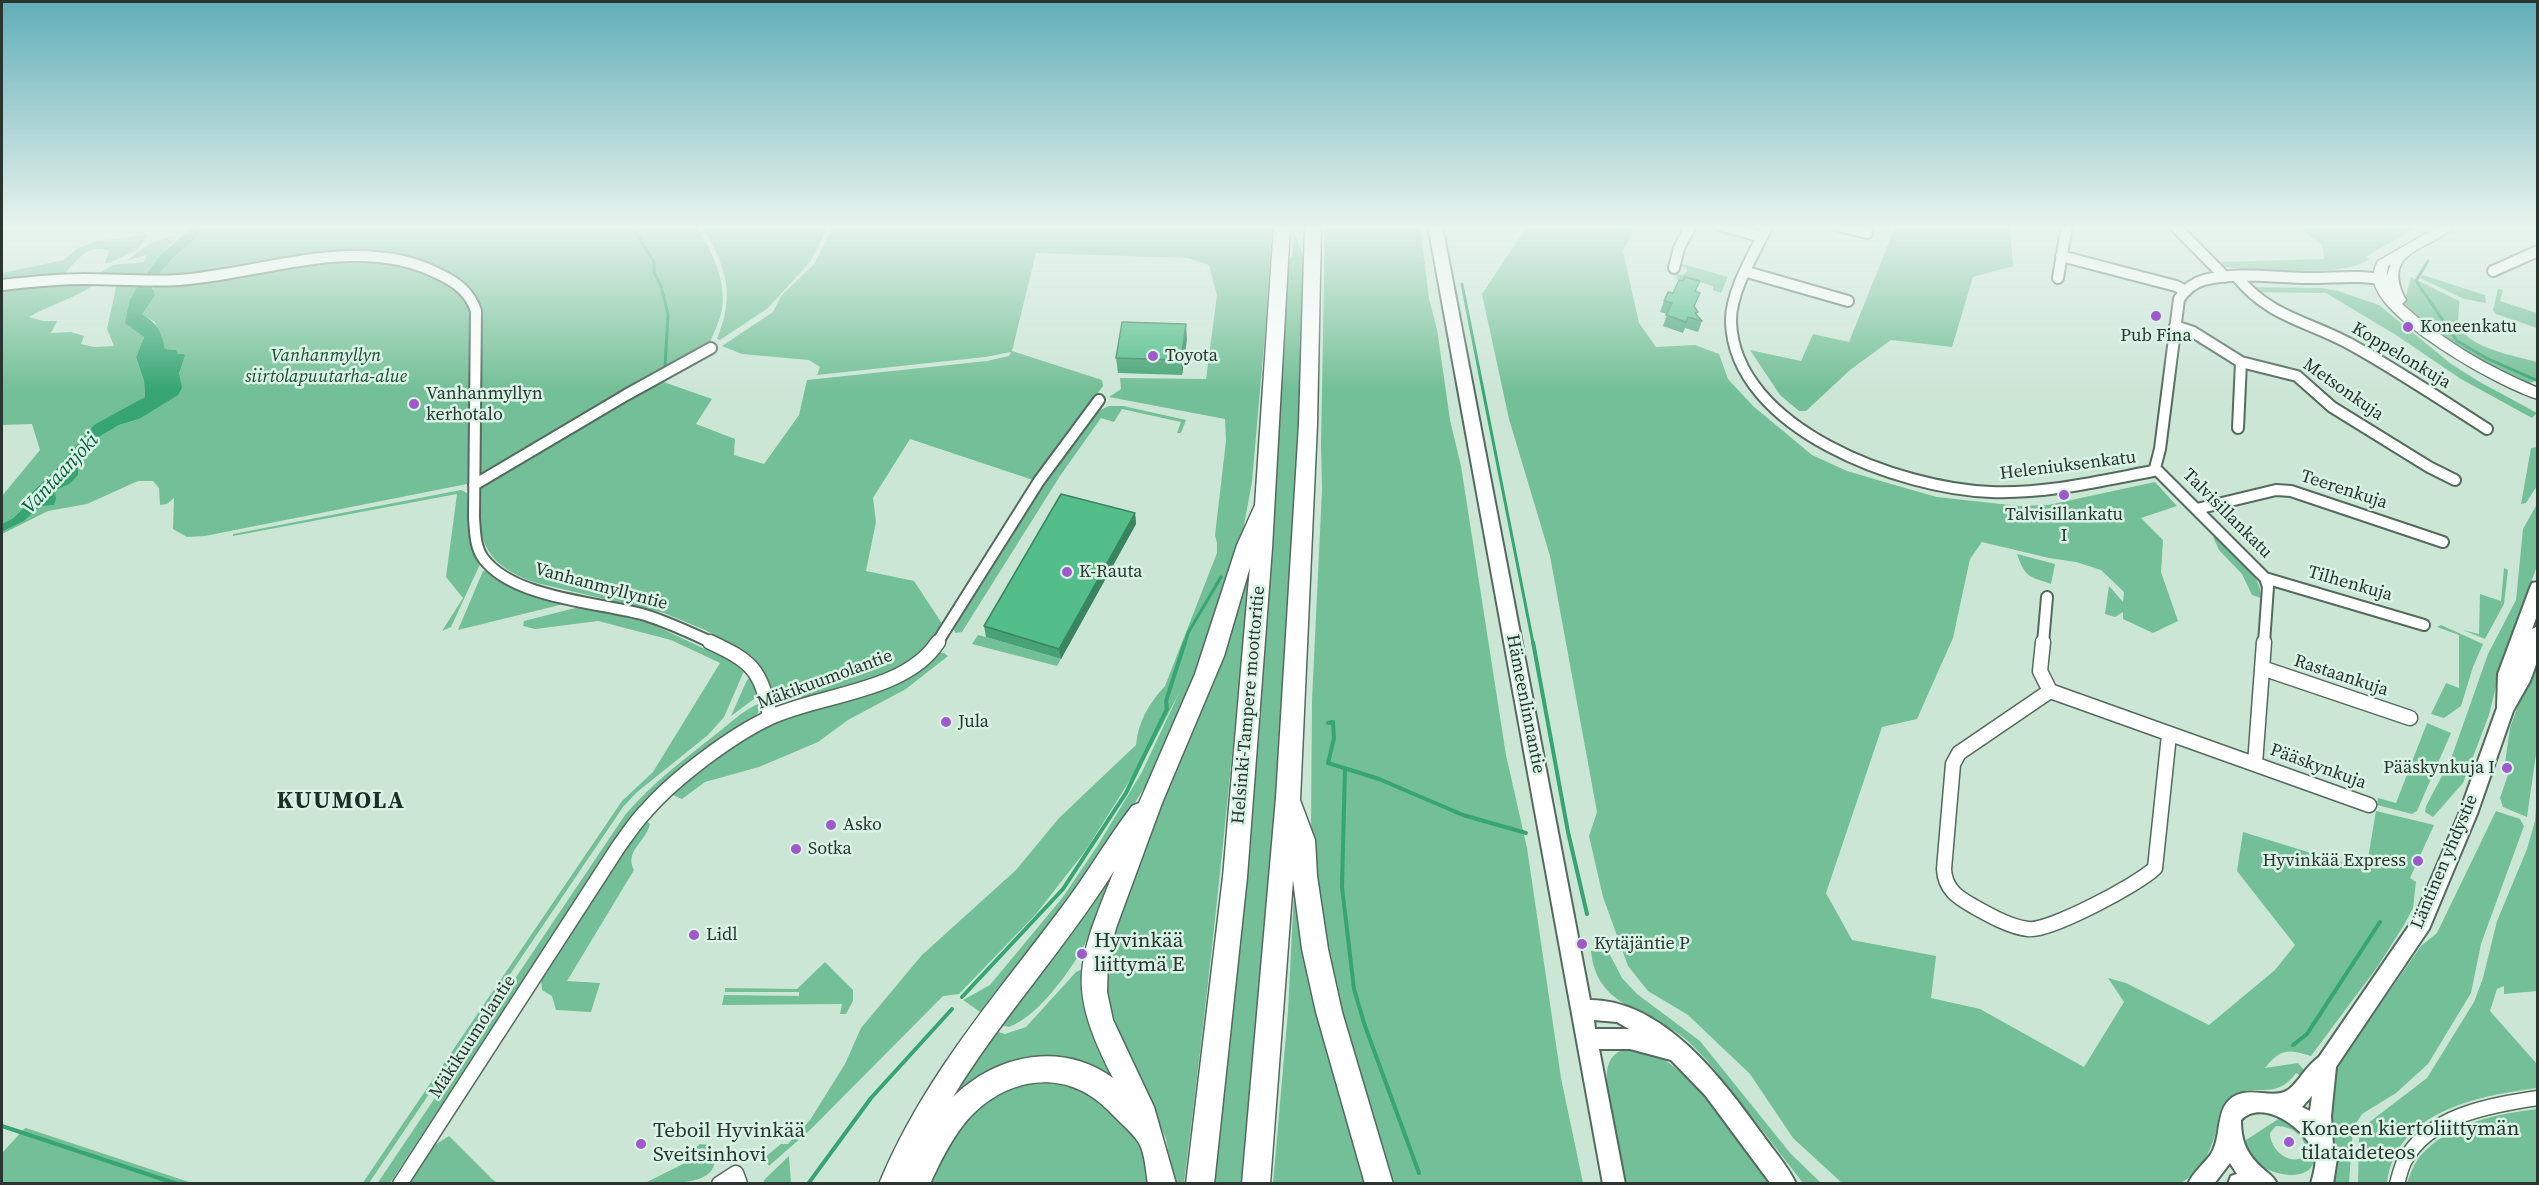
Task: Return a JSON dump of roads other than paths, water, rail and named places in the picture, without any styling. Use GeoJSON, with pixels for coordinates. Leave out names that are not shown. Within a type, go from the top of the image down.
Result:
{"type":"FeatureCollection","features":[{"type":"Feature","properties":{"kind":"highway","name":"Helsinki-Tampere moottoritie"},"geometry":{"type":"LineString","coordinates":[[1200,1184],[1235,877],[1265,505],[1278,280]]}},
{"type":"Feature","properties":{"kind":"highway"},"geometry":{"type":"LineString","coordinates":[[1256,1184],[1288,798],[1308,424],[1312,280]]}},
{"type":"Feature","properties":{"kind":"highway"},"geometry":{"type":"LineString","coordinates":[[1162,1184],[1151,1136],[1136,1096],[1102,1027],[1096,1006],[1093,973],[1097,948],[1153,796],[1214,656],[1234,595],[1248,538],[1265,505]]}},
{"type":"Feature","properties":{"kind":"highway"},"geometry":{"type":"LineString","coordinates":[[893,1184],[922,1120],[951,1076],[1072,913],[1153,796]]}},
{"type":"Feature","properties":{"kind":"highway"},"geometry":{"type":"LineString","coordinates":[[1288,798],[1303,840],[1305,876],[1315,949],[1329,1012],[1379,1184]]}},
{"type":"Feature","properties":{"kind":"highway"},"geometry":{"type":"LineString","coordinates":[[916,1184],[943,1130],[956,1112],[975,1094],[994,1081],[1015,1072],[1058,1067],[1092,1080],[1111,1093],[1151,1136]]}},
{"type":"Feature","properties":{"kind":"main road","name":"Hämeenlinnantie"},"geometry":{"type":"LineString","coordinates":[[1445,280],[1614,1184]]}},
{"type":"Feature","properties":{"kind":"main road","name":"Läntinen yhdystie"},"geometry":{"type":"LineString","coordinates":[[2505,710],[2507,674],[2538,588]]}},
{"type":"Feature","properties":{"kind":"main road","name":"Läntinen yhdystie"},"geometry":{"type":"LineString","coordinates":[[2277,1104],[2292,1101],[2304,1089],[2314,1073],[2326,1064],[2422,923],[2468,814],[2505,710],[2521,681],[2538,633]]}},
{"type":"Feature","properties":{"kind":"main road"},"geometry":{"type":"LineString","coordinates":[[1581,1010],[1605,1010],[1620,1013],[1658,1035],[1704,1078],[1785,1184]]}},
{"type":"Feature","properties":{"kind":"main road"},"geometry":{"type":"LineString","coordinates":[[1587,1039],[1630,1039],[1679,1053]]}},
{"type":"Feature","properties":{"kind":"main road","name":"Läntinen yhdystie"},"geometry":{"type":"LineString","coordinates":[[2322,1183],[2326,1161],[2320,1116],[2326,1064]]}},
{"type":"Feature","properties":{"kind":"main road"},"geometry":{"type":"LineString","coordinates":[[2199,1184],[2220,1160],[2229,1134],[2232,1116],[2243,1104],[2252,1101],[2277,1104],[2291,1110],[2306,1122],[2324,1149]]}},
{"type":"Feature","properties":{"kind":"main road"},"geometry":{"type":"LineString","coordinates":[[2229,1134],[2243,1163],[2264,1182]]}},
{"type":"Feature","properties":{"kind":"main road"},"geometry":{"type":"LineString","coordinates":[[2239,1184],[2247,1180],[2264,1182]]}},
{"type":"Feature","properties":{"kind":"street","name":"Vanhanmyllyntie"},"geometry":{"type":"LineString","coordinates":[[2,285],[56,280]]}},
{"type":"Feature","properties":{"kind":"street","name":"Vanhanmyllyntie"},"geometry":{"type":"LineString","coordinates":[[450,280],[470,297],[476,311],[474,518],[478,548],[482,556],[494,570],[519,584],[646,615],[720,647],[757,672],[770,717]]}},
{"type":"Feature","properties":{"kind":"street","name":"Heleniuksenkatu"},"geometry":{"type":"LineString","coordinates":[[1743,280],[1735,300],[1731,323],[1734,345],[1746,372],[1760,392],[1780,412],[1812,436],[1853,458],[1917,481],[1990,492],[2040,490],[2153,471],[2155,468]]}},
{"type":"Feature","properties":{"kind":"street"},"geometry":{"type":"LineString","coordinates":[[1776,280],[1848,301]]}},
{"type":"Feature","properties":{"kind":"street"},"geometry":{"type":"LineString","coordinates":[[2154,280],[2186,291],[2199,282],[2208,280]]}},
{"type":"Feature","properties":{"kind":"street","name":"Koppelonkuja"},"geometry":{"type":"LineString","coordinates":[[2239,280],[2245,289],[2273,312],[2340,338],[2487,429]]}},
{"type":"Feature","properties":{"kind":"street"},"geometry":{"type":"LineString","coordinates":[[2357,280],[2383,282],[2393,304],[2430,335],[2487,371],[2537,393]]}},
{"type":"Feature","properties":{"kind":"street","name":"Talvisillankatu"},"geometry":{"type":"LineString","coordinates":[[2186,291],[2180,299],[2175,326],[2160,449],[2155,468],[2265,578],[2268,587],[2255,764]]}},
{"type":"Feature","properties":{"kind":"street","name":"Metsonkuja"},"geometry":{"type":"LineString","coordinates":[[2175,326],[2193,332],[2241,362],[2297,376],[2332,407],[2429,467],[2455,480]]}},
{"type":"Feature","properties":{"kind":"street"},"geometry":{"type":"LineString","coordinates":[[474,485],[626,395],[711,348]]}},
{"type":"Feature","properties":{"kind":"street"},"geometry":{"type":"LineString","coordinates":[[2238,428],[2241,362]]}},
{"type":"Feature","properties":{"kind":"street","name":"Mäkikuumolantie"},"geometry":{"type":"LineString","coordinates":[[400,1184],[620,846],[649,807],[736,738],[770,717],[894,679],[931,653],[1039,481],[1099,400]]}},
{"type":"Feature","properties":{"kind":"street","name":"Teerenkuja"},"geometry":{"type":"LineString","coordinates":[[2197,509],[2276,490],[2292,491],[2443,542]]}},
{"type":"Feature","properties":{"kind":"street","name":"Tilhenkuja"},"geometry":{"type":"LineString","coordinates":[[2265,578],[2424,625]]}},
{"type":"Feature","properties":{"kind":"street"},"geometry":{"type":"LineString","coordinates":[[2047,597],[2040,671],[2043,682],[2050,691],[2255,764]]}},
{"type":"Feature","properties":{"kind":"street","name":"Rastaankuja"},"geometry":{"type":"LineString","coordinates":[[2262,668],[2410,718]]}},
{"type":"Feature","properties":{"kind":"street"},"geometry":{"type":"LineString","coordinates":[[2050,691],[1959,753],[1953,764],[1944,869],[1946,884],[1949,890],[1964,902],[2019,927],[2034,929],[2045,926],[2150,876],[2155,868],[2169,735]]}},
{"type":"Feature","properties":{"kind":"street","name":"Pääskynkuja"},"geometry":{"type":"LineString","coordinates":[[2255,764],[2369,805]]}},
{"type":"Feature","properties":{"kind":"street"},"geometry":{"type":"LineString","coordinates":[[2397,1184],[2405,1159],[2415,1144],[2430,1132],[2464,1114],[2485,1107],[2538,1098]]}},
{"type":"Feature","properties":{"kind":"street"},"geometry":{"type":"LineString","coordinates":[[719,1184],[738,1178]]}},
{"type":"Feature","properties":{"kind":"water","name":"Vantaanjoki"},"geometry":{"type":"Polygon","coordinates":[[[140,282],[153,282],[152,288],[155,295],[142,314],[158,329],[165,349],[176,350],[178,354],[185,356],[179,374],[182,388],[178,395],[139,419],[119,425],[99,437],[87,449],[78,466],[78,475],[69,484],[54,491],[56,498],[54,505],[40,506],[24,521],[2,532],[2,524],[13,518],[31,501],[32,492],[59,466],[94,425],[145,397],[144,381],[136,357],[144,337],[125,323],[130,299],[140,282]]]}},
{"type":"Feature","properties":{"kind":"waterway"},"geometry":{"type":"LineString","coordinates":[[658,280],[668,314],[665,368]]}},
{"type":"Feature","properties":{"kind":"waterway"},"geometry":{"type":"LineString","coordinates":[[2416,280],[2457,341],[2486,358],[2538,381]]}},
{"type":"Feature","properties":{"kind":"waterway"},"geometry":{"type":"LineString","coordinates":[[1462,284],[1533,643]]}},
{"type":"Feature","properties":{"kind":"waterway"},"geometry":{"type":"LineString","coordinates":[[1185,643],[1188,633],[1221,577]]}},
{"type":"Feature","properties":{"kind":"waterway"},"geometry":{"type":"LineString","coordinates":[[962,997],[1063,889],[1126,793],[1167,709],[1166,701],[1185,642]]}},
{"type":"Feature","properties":{"kind":"waterway"},"geometry":{"type":"LineString","coordinates":[[1533,642],[1568,832],[1587,914]]}},
{"type":"Feature","properties":{"kind":"waterway"},"geometry":{"type":"LineString","coordinates":[[1328,723],[1333,722],[1334,738],[1328,763],[1345,768]]}},
{"type":"Feature","properties":{"kind":"waterway"},"geometry":{"type":"LineString","coordinates":[[1345,768],[1379,779],[1463,815],[1526,833]]}},
{"type":"Feature","properties":{"kind":"waterway"},"geometry":{"type":"LineString","coordinates":[[1345,768],[1342,887],[1354,989],[1365,1026],[1419,1173]]}},
{"type":"Feature","properties":{"kind":"waterway"},"geometry":{"type":"LineString","coordinates":[[2293,1045],[2307,1034],[2380,922]]}},
{"type":"Feature","properties":{"kind":"waterway"},"geometry":{"type":"LineString","coordinates":[[808,1184],[871,1098],[952,1009]]}},
{"type":"Feature","properties":{"kind":"waterway"},"geometry":{"type":"LineString","coordinates":[[2,1126],[177,1184]]}},
{"type":"Feature","properties":{"kind":"place","name":"Pub Fina"},"geometry":{"type":"Point","coordinates":[2156,316]}},
{"type":"Feature","properties":{"kind":"place","name":"Koneenkatu"},"geometry":{"type":"Point","coordinates":[2408,327]}},
{"type":"Feature","properties":{"kind":"place","name":"Toyota"},"geometry":{"type":"Point","coordinates":[1153,356]}},
{"type":"Feature","properties":{"kind":"place","name":"Vanhanmyllyn kerhotalo"},"geometry":{"type":"Point","coordinates":[414,404]}},
{"type":"Feature","properties":{"kind":"place","name":"Talvisillankatu I"},"geometry":{"type":"Point","coordinates":[2064,495]}},
{"type":"Feature","properties":{"kind":"place","name":"K-Rauta"},"geometry":{"type":"Point","coordinates":[1067,572]}},
{"type":"Feature","properties":{"kind":"place","name":"Jula"},"geometry":{"type":"Point","coordinates":[946,722]}},
{"type":"Feature","properties":{"kind":"place","name":"Pääskynkuja I"},"geometry":{"type":"Point","coordinates":[2507,768]}},
{"type":"Feature","properties":{"kind":"place","name":"Asko"},"geometry":{"type":"Point","coordinates":[831,825]}},
{"type":"Feature","properties":{"kind":"place","name":"Sotka"},"geometry":{"type":"Point","coordinates":[796,849]}},
{"type":"Feature","properties":{"kind":"place","name":"Hyvinkää Express"},"geometry":{"type":"Point","coordinates":[2418,861]}},
{"type":"Feature","properties":{"kind":"place","name":"Lidl"},"geometry":{"type":"Point","coordinates":[694,935]}},
{"type":"Feature","properties":{"kind":"place","name":"Kytäjäntie P"},"geometry":{"type":"Point","coordinates":[1582,944]}},
{"type":"Feature","properties":{"kind":"place","name":"Hyvinkää liittymä E"},"geometry":{"type":"Point","coordinates":[1082,954]}},
{"type":"Feature","properties":{"kind":"place","name":"Koneen kiertoliittymän tilataideteos"},"geometry":{"type":"Point","coordinates":[2289,1142]}},
{"type":"Feature","properties":{"kind":"place","name":"Teboil Hyvinkää Sveitsinhovi"},"geometry":{"type":"Point","coordinates":[641,1144]}},
{"type":"Feature","properties":{"kind":"district","name":"KUUMOLA"},"geometry":{"type":"Point","coordinates":[341,802]}},
{"type":"Feature","properties":{"kind":"park label","name":"Vanhanmyllyn siirtolapuutarha-alue"},"geometry":{"type":"Point","coordinates":[326,366]}}]}
